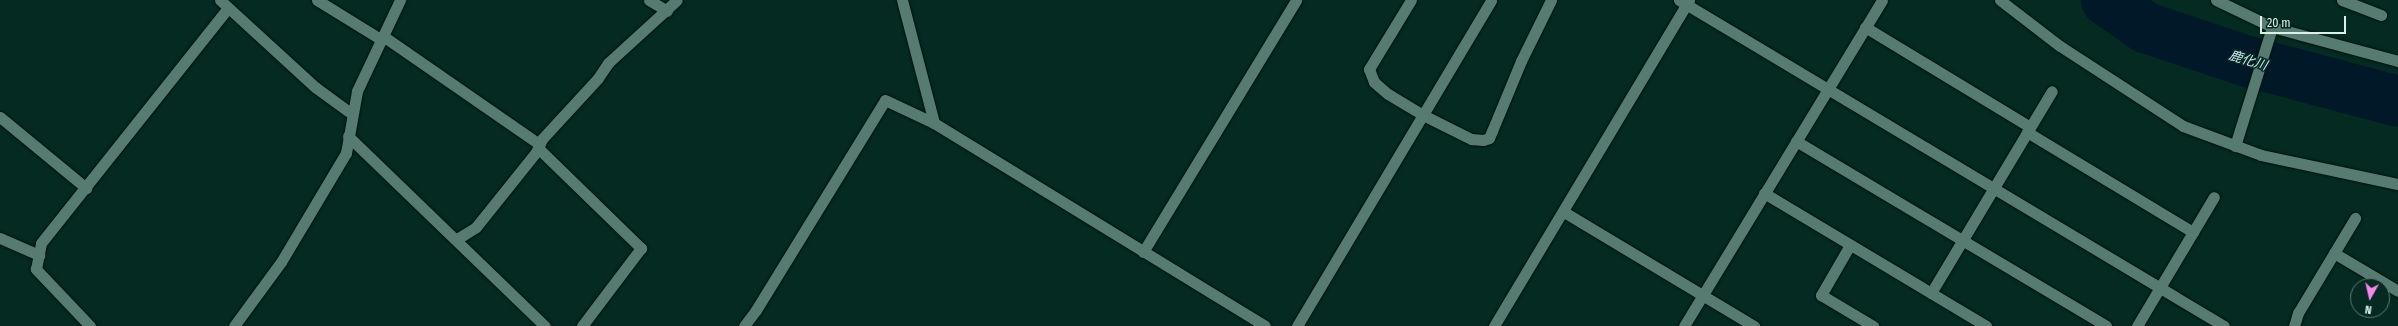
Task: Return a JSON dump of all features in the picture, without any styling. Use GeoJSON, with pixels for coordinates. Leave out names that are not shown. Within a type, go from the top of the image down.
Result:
{"type":"FeatureCollection","features":[{"type":"Feature","properties":{"kind":"street"},"geometry":{"type":"LineString","coordinates":[[220,0],[315,87],[352,114]]}},
{"type":"Feature","properties":{"kind":"street"},"geometry":{"type":"LineString","coordinates":[[316,0],[382,38],[538,146],[640,248],[582,326]]}},
{"type":"Feature","properties":{"kind":"street"},"geometry":{"type":"LineString","coordinates":[[234,326],[281,262],[346,153],[357,91],[400,0]]}},
{"type":"Feature","properties":{"kind":"street"},"geometry":{"type":"LineString","coordinates":[[649,0],[667,11]]}},
{"type":"Feature","properties":{"kind":"street"},"geometry":{"type":"LineString","coordinates":[[457,239],[476,227],[538,146],[598,78],[608,63],[667,11],[677,0]]}},
{"type":"Feature","properties":{"kind":"street"},"geometry":{"type":"LineString","coordinates":[[902,0],[934,123]]}},
{"type":"Feature","properties":{"kind":"street"},"geometry":{"type":"LineString","coordinates":[[1143,252],[1296,0]]}},
{"type":"Feature","properties":{"kind":"street"},"geometry":{"type":"LineString","coordinates":[[1411,0],[1369,68],[1374,82],[1388,94],[1423,115],[1471,139],[1489,138],[1521,61],[1551,0]]}},
{"type":"Feature","properties":{"kind":"street"},"geometry":{"type":"LineString","coordinates":[[1297,326],[1491,0]]}},
{"type":"Feature","properties":{"kind":"street"},"geometry":{"type":"LineString","coordinates":[[1684,326],[1882,0]]}},
{"type":"Feature","properties":{"kind":"street"},"geometry":{"type":"LineString","coordinates":[[2000,0],[2060,46],[2182,126],[2261,154],[2398,184]]}},
{"type":"Feature","properties":{"kind":"street"},"geometry":{"type":"LineString","coordinates":[[2216,0],[2272,28],[2398,60]]}},
{"type":"Feature","properties":{"kind":"street"},"geometry":{"type":"LineString","coordinates":[[2342,0],[2381,15]]}},
{"type":"Feature","properties":{"kind":"street"},"geometry":{"type":"LineString","coordinates":[[1494,326],[1564,212],[1685,1],[1828,89],[2224,326]]}},
{"type":"Feature","properties":{"kind":"street"},"geometry":{"type":"LineString","coordinates":[[90,326],[36,269],[41,243],[228,8]]}},
{"type":"Feature","properties":{"kind":"street"},"geometry":{"type":"LineString","coordinates":[[1865,27],[2193,232]]}},
{"type":"Feature","properties":{"kind":"street"},"geometry":{"type":"LineString","coordinates":[[2235,146],[2272,28]]}},
{"type":"Feature","properties":{"kind":"street"},"geometry":{"type":"LineString","coordinates":[[1931,293],[2052,91]]}},
{"type":"Feature","properties":{"kind":"street"},"geometry":{"type":"LineString","coordinates":[[744,326],[756,310],[884,100],[934,123],[1265,326]]}},
{"type":"Feature","properties":{"kind":"street"},"geometry":{"type":"LineString","coordinates":[[0,117],[86,188]]}},
{"type":"Feature","properties":{"kind":"street"},"geometry":{"type":"LineString","coordinates":[[348,136],[457,239],[545,326]]}},
{"type":"Feature","properties":{"kind":"street"},"geometry":{"type":"LineString","coordinates":[[1796,141],[1963,239],[2106,326]]}},
{"type":"Feature","properties":{"kind":"street"},"geometry":{"type":"LineString","coordinates":[[1764,193],[1986,326]]}},
{"type":"Feature","properties":{"kind":"street"},"geometry":{"type":"LineString","coordinates":[[2136,326],[2214,197]]}},
{"type":"Feature","properties":{"kind":"street"},"geometry":{"type":"LineString","coordinates":[[1564,212],[1754,326]]}},
{"type":"Feature","properties":{"kind":"street"},"geometry":{"type":"LineString","coordinates":[[2294,326],[2298,313],[2355,218]]}},
{"type":"Feature","properties":{"kind":"street"},"geometry":{"type":"LineString","coordinates":[[0,238],[39,255]]}},
{"type":"Feature","properties":{"kind":"street"},"geometry":{"type":"LineString","coordinates":[[1850,244],[1821,295],[1873,326]]}},
{"type":"Feature","properties":{"kind":"street"},"geometry":{"type":"LineString","coordinates":[[2334,253],[2398,292]]}},
{"type":"Feature","properties":{"kind":"waterway","name":"鹿化川"},"geometry":{"type":"LineString","coordinates":[[2106,0],[2145,27],[2247,61],[2398,101]]}}]}
